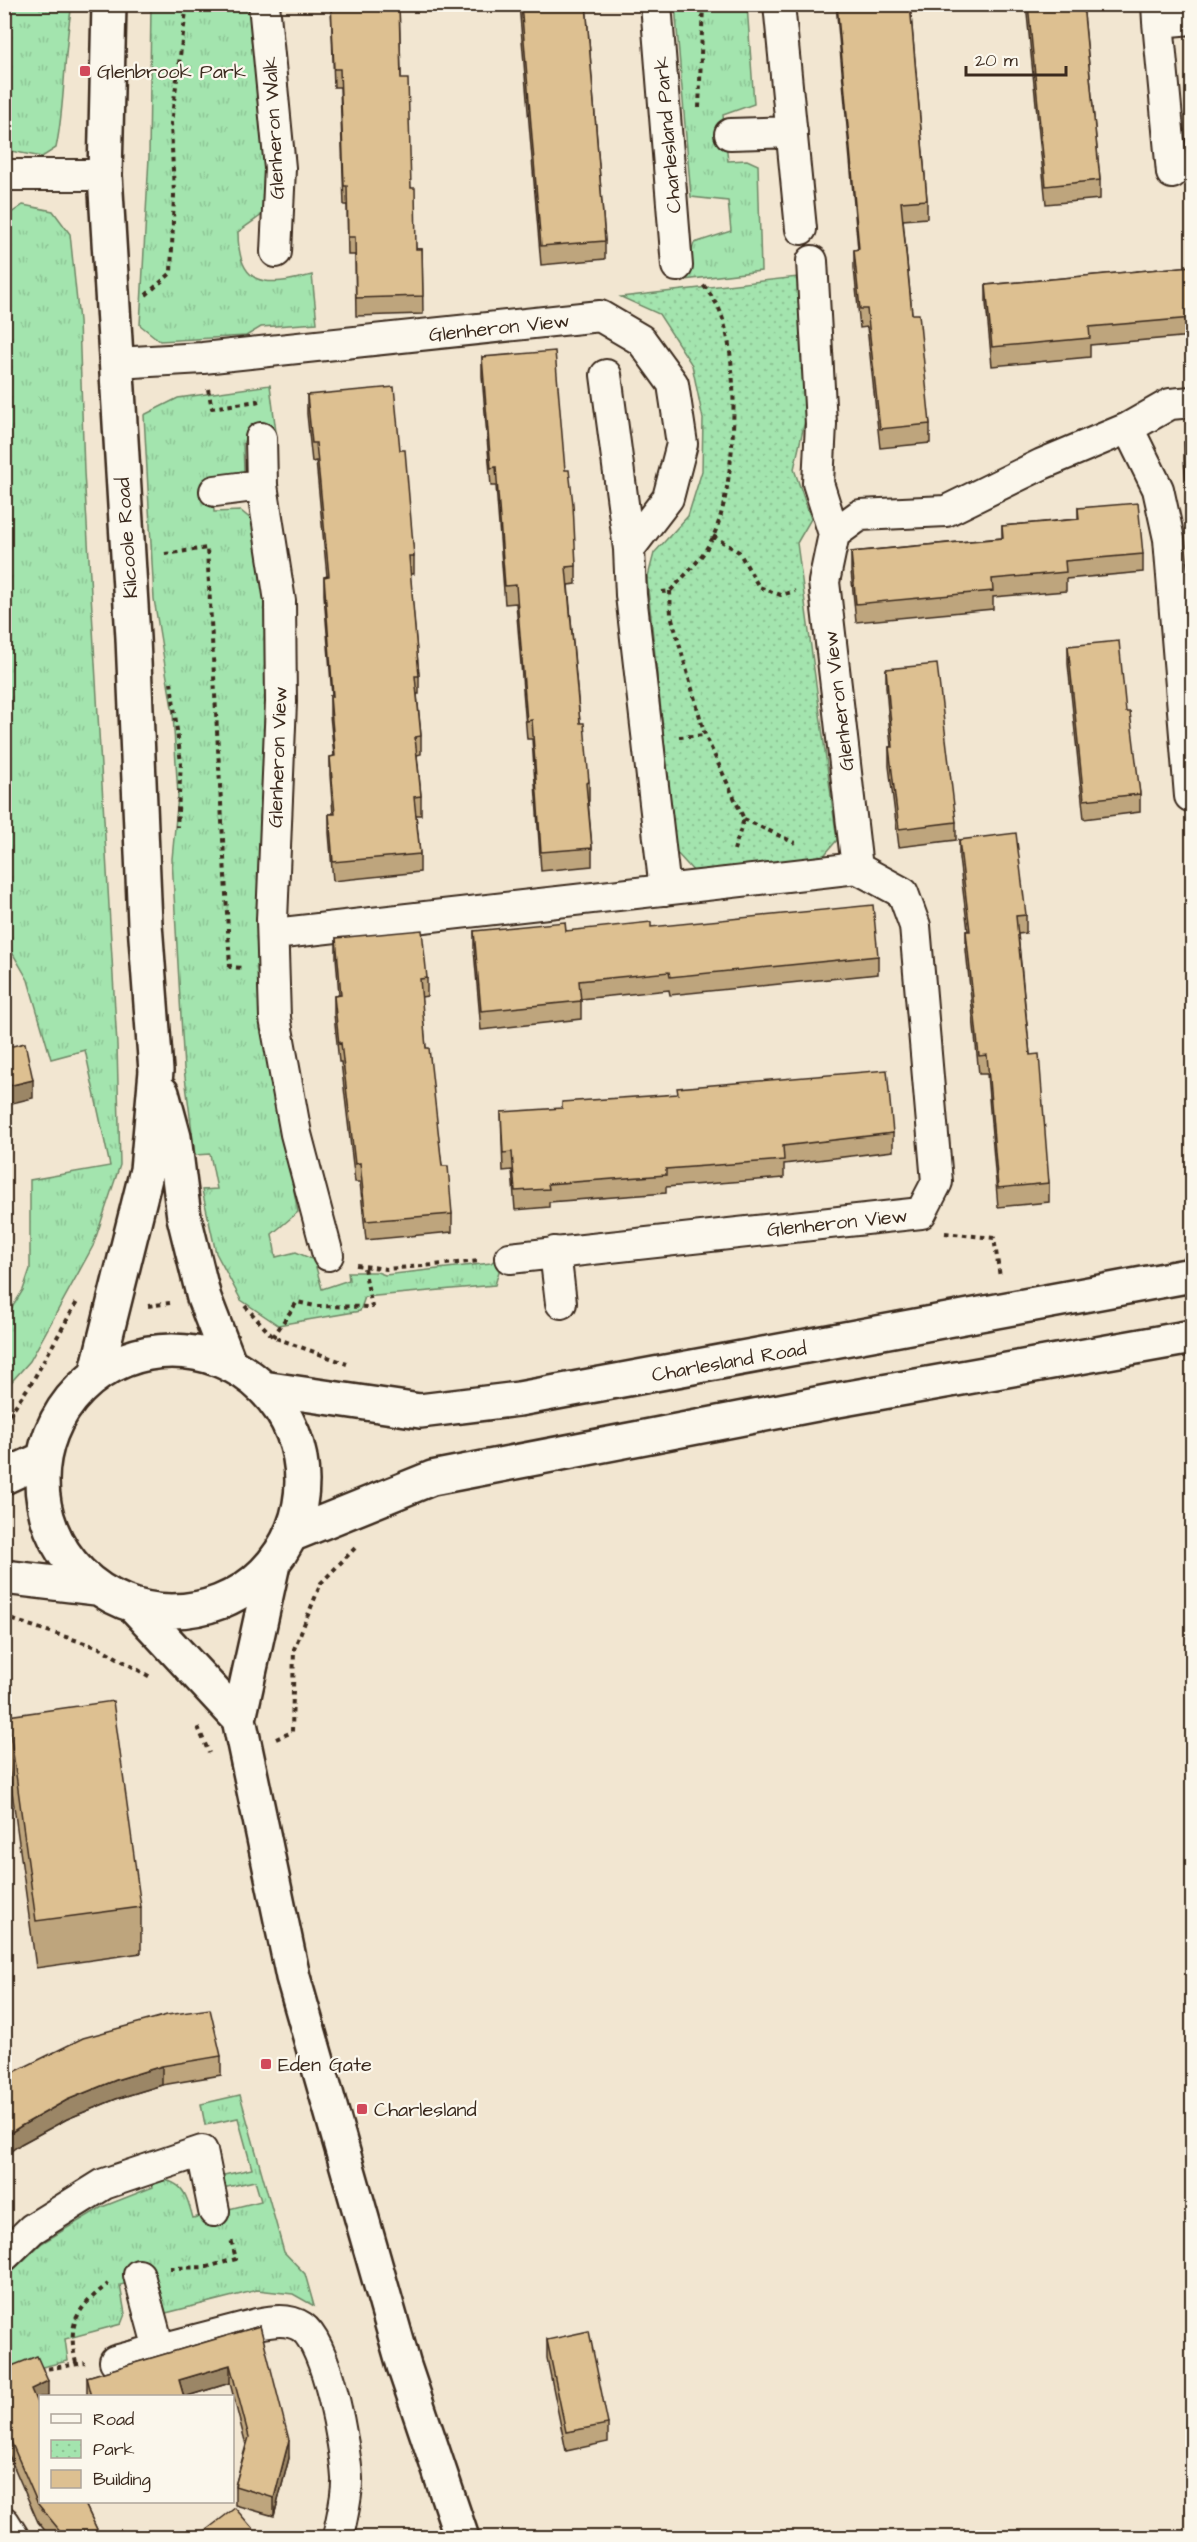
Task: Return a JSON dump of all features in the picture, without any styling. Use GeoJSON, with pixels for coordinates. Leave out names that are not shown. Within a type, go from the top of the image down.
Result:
{"type":"FeatureCollection","features":[{"type":"Feature","properties":{"kind":"main road","name":"Kilcoole Road"},"geometry":{"type":"LineString","coordinates":[[109,4],[105,175],[156,1071]]}},
{"type":"Feature","properties":{"kind":"main road"},"geometry":{"type":"LineString","coordinates":[[156,1071],[174,1137],[184,1217],[204,1298],[230,1365]]}},
{"type":"Feature","properties":{"kind":"main road"},"geometry":{"type":"LineString","coordinates":[[96,1376],[147,1170],[156,1071]]}},
{"type":"Feature","properties":{"kind":"main road","name":"Charlesland Road"},"geometry":{"type":"LineString","coordinates":[[263,1388],[420,1411],[519,1400],[1192,1275]]}},
{"type":"Feature","properties":{"kind":"main road"},"geometry":{"type":"LineString","coordinates":[[291,1535],[432,1478],[821,1403],[1192,1337]]}},
{"type":"Feature","properties":{"kind":"main road"},"geometry":{"type":"LineString","coordinates":[[4,1577],[96,1588],[134,1606],[175,1612],[215,1604],[247,1588],[273,1564],[291,1535],[302,1497],[300,1457],[287,1420],[263,1388],[230,1365],[196,1354],[162,1351],[127,1359],[96,1376],[71,1398],[53,1427],[43,1459],[42,1496],[51,1531],[70,1563],[96,1588]]}},
{"type":"Feature","properties":{"kind":"main road"},"geometry":{"type":"LineString","coordinates":[[4,1477],[43,1459]]}},
{"type":"Feature","properties":{"kind":"main road"},"geometry":{"type":"LineString","coordinates":[[273,1564],[239,1719],[299,2000],[404,2366],[462,2538]]}},
{"type":"Feature","properties":{"kind":"main road"},"geometry":{"type":"LineString","coordinates":[[134,1606],[239,1719]]}},
{"type":"Feature","properties":{"kind":"street","name":"Glenheron Walk"},"geometry":{"type":"LineString","coordinates":[[264,4],[280,168],[276,252]]}},
{"type":"Feature","properties":{"kind":"street","name":"Charlesland Park"},"geometry":{"type":"LineString","coordinates":[[656,4],[688,272]]}},
{"type":"Feature","properties":{"kind":"street"},"geometry":{"type":"LineString","coordinates":[[779,4],[801,229]]}},
{"type":"Feature","properties":{"kind":"street"},"geometry":{"type":"LineString","coordinates":[[1172,174],[1157,13],[1192,19]]}},
{"type":"Feature","properties":{"kind":"street"},"geometry":{"type":"LineString","coordinates":[[730,134],[792,132]]}},
{"type":"Feature","properties":{"kind":"street"},"geometry":{"type":"LineString","coordinates":[[4,175],[105,175]]}},
{"type":"Feature","properties":{"kind":"street","name":"Glenheron View"},"geometry":{"type":"LineString","coordinates":[[510,1258],[921,1213],[937,1182],[915,926],[903,893],[857,868],[824,582],[834,534],[818,483],[821,424],[812,261]]}},
{"type":"Feature","properties":{"kind":"street","name":"Glenheron View"},"geometry":{"type":"LineString","coordinates":[[116,363],[203,358],[600,316],[641,340],[673,384],[682,444],[668,498],[629,549]]}},
{"type":"Feature","properties":{"kind":"street"},"geometry":{"type":"LineString","coordinates":[[606,375],[629,549],[631,595],[664,890]]}},
{"type":"Feature","properties":{"kind":"street"},"geometry":{"type":"LineString","coordinates":[[834,534],[860,515],[946,511],[1042,464],[1128,428],[1170,404],[1192,402]]}},
{"type":"Feature","properties":{"kind":"street"},"geometry":{"type":"LineString","coordinates":[[1128,428],[1158,489],[1169,539],[1190,796]]}},
{"type":"Feature","properties":{"kind":"street","name":"Glenheron View"},"geometry":{"type":"LineString","coordinates":[[261,438],[262,485],[280,601],[280,702],[272,920],[275,1018],[296,1134],[328,1255]]}},
{"type":"Feature","properties":{"kind":"street"},"geometry":{"type":"LineString","coordinates":[[215,491],[262,485]]}},
{"type":"Feature","properties":{"kind":"street"},"geometry":{"type":"LineString","coordinates":[[274,934],[857,868]]}},
{"type":"Feature","properties":{"kind":"street"},"geometry":{"type":"LineString","coordinates":[[555,1252],[561,1303]]}},
{"type":"Feature","properties":{"kind":"street"},"geometry":{"type":"LineString","coordinates":[[4,2256],[32,2229],[104,2184],[202,2151],[214,2211]]}},
{"type":"Feature","properties":{"kind":"street"},"geometry":{"type":"LineString","coordinates":[[140,2275],[159,2349]]}},
{"type":"Feature","properties":{"kind":"street"},"geometry":{"type":"LineString","coordinates":[[115,2361],[280,2320],[301,2326],[317,2342],[341,2426],[347,2481],[338,2538]]}},
{"type":"Feature","properties":{"kind":"street"},"geometry":{"type":"LineString","coordinates":[[4,2522],[14,2538]]}},
{"type":"Feature","properties":{"kind":"path"},"geometry":{"type":"LineString","coordinates":[[143,297],[171,273],[174,195],[171,123],[187,4]]}},
{"type":"Feature","properties":{"kind":"path"},"geometry":{"type":"LineString","coordinates":[[631,595],[670,591],[697,563],[713,536],[729,471],[734,408],[731,362],[721,313],[688,272]]}},
{"type":"Feature","properties":{"kind":"path"},"geometry":{"type":"LineString","coordinates":[[203,358],[212,408],[257,401],[261,438]]}},
{"type":"Feature","properties":{"kind":"path"},"geometry":{"type":"LineString","coordinates":[[713,536],[739,552],[759,587],[782,595],[824,582]]}},
{"type":"Feature","properties":{"kind":"path"},"geometry":{"type":"LineString","coordinates":[[165,554],[207,548],[230,967],[246,969],[246,958]]}},
{"type":"Feature","properties":{"kind":"path"},"geometry":{"type":"LineString","coordinates":[[670,591],[671,615],[705,735],[744,819],[808,850],[809,873]]}},
{"type":"Feature","properties":{"kind":"path"},"geometry":{"type":"LineString","coordinates":[[709,885],[734,850],[744,819]]}},
{"type":"Feature","properties":{"kind":"path"},"geometry":{"type":"LineString","coordinates":[[921,1213],[934,1232],[994,1238],[1001,1283]]}},
{"type":"Feature","properties":{"kind":"path"},"geometry":{"type":"LineString","coordinates":[[328,1255],[364,1268],[387,1269],[510,1258]]}},
{"type":"Feature","properties":{"kind":"path"},"geometry":{"type":"LineString","coordinates":[[273,1337],[297,1302],[315,1306],[372,1307],[364,1268]]}},
{"type":"Feature","properties":{"kind":"path"},"geometry":{"type":"LineString","coordinates":[[4,1422],[32,1382],[72,1313],[81,1292]]}},
{"type":"Feature","properties":{"kind":"path"},"geometry":{"type":"LineString","coordinates":[[72,1313],[204,1298],[237,1297],[273,1337],[358,1368]]}},
{"type":"Feature","properties":{"kind":"path"},"geometry":{"type":"LineString","coordinates":[[193,1716],[212,1759],[246,1752],[292,1732],[294,1648],[321,1583],[364,1540]]}},
{"type":"Feature","properties":{"kind":"path"},"geometry":{"type":"LineString","coordinates":[[4,1617],[100,1648],[156,1680]]}},
{"type":"Feature","properties":{"kind":"path"},"geometry":{"type":"LineString","coordinates":[[31,2373],[76,2363],[115,2361]]}},
{"type":"Feature","properties":{"kind":"green space"},"geometry":{"type":"Polygon","coordinates":[[[4,5],[72,5],[56,148],[42,157],[11,151],[5,146],[4,5]]]}},
{"type":"Feature","properties":{"kind":"green space"},"geometry":{"type":"Polygon","coordinates":[[[151,5],[251,5],[269,210],[238,232],[239,250],[243,264],[249,273],[258,279],[281,281],[312,275],[317,323],[261,327],[246,336],[160,341],[140,325],[149,157],[151,5]]]}},
{"type":"Feature","properties":{"kind":"green space"},"geometry":{"type":"Polygon","coordinates":[[[675,5],[747,5],[754,104],[723,115],[728,161],[747,160],[758,165],[761,271],[683,280],[694,243],[731,231],[728,201],[691,197],[675,5]]]}},
{"type":"Feature","properties":{"kind":"green space"},"geometry":{"type":"Polygon","coordinates":[[[23,205],[53,211],[70,234],[79,321],[84,472],[117,1045],[120,1165],[93,1246],[30,1361],[5,1389],[5,1319],[23,1290],[30,1269],[30,1180],[110,1166],[85,1050],[51,1059],[28,980],[5,940],[4,218],[23,205]]]}},
{"type":"Feature","properties":{"kind":"green space"},"geometry":{"type":"Polygon","coordinates":[[[798,277],[806,416],[794,469],[811,519],[797,543],[837,840],[821,859],[696,874],[676,852],[647,580],[654,553],[688,516],[702,471],[703,419],[692,365],[659,314],[621,297],[798,277]]]}},
{"type":"Feature","properties":{"kind":"green space"},"geometry":{"type":"Polygon","coordinates":[[[270,385],[276,432],[247,434],[243,444],[244,470],[236,478],[213,488],[214,512],[241,511],[258,525],[265,565],[279,1112],[298,1212],[272,1234],[276,1257],[296,1252],[314,1260],[322,1289],[349,1280],[348,1272],[377,1272],[385,1275],[491,1263],[505,1251],[495,1285],[365,1297],[360,1311],[278,1325],[241,1300],[216,1253],[202,1190],[217,1189],[210,1154],[195,1155],[184,1069],[172,859],[178,796],[173,714],[154,599],[144,415],[178,398],[270,385]]]}},
{"type":"Feature","properties":{"kind":"green space"},"geometry":{"type":"Polygon","coordinates":[[[240,2095],[284,2252],[305,2274],[314,2306],[293,2294],[257,2290],[158,2315],[149,2278],[120,2285],[125,2314],[121,2324],[65,2339],[68,2361],[29,2370],[5,2379],[5,2278],[42,2243],[102,2207],[153,2187],[150,2177],[176,2184],[184,2193],[193,2218],[261,2201],[255,2181],[218,2189],[224,2175],[252,2169],[238,2118],[205,2125],[201,2104],[240,2095]]]}},
{"type":"Feature","properties":{"kind":"building"},"geometry":{"type":"Polygon","coordinates":[[[331,4],[399,4],[401,79],[408,79],[411,188],[415,188],[416,249],[422,249],[423,296],[356,298],[355,237],[348,237],[340,69],[334,69],[331,4]]]}},
{"type":"Feature","properties":{"kind":"building"},"geometry":{"type":"Polygon","coordinates":[[[521,4],[586,4],[605,241],[541,246],[521,4]]]}},
{"type":"Feature","properties":{"kind":"building"},"geometry":{"type":"Polygon","coordinates":[[[837,4],[910,4],[927,200],[901,202],[912,314],[919,314],[930,424],[880,429],[867,309],[860,309],[854,250],[859,249],[837,4]]]}},
{"type":"Feature","properties":{"kind":"building"},"geometry":{"type":"Polygon","coordinates":[[[1028,4],[1083,4],[1100,180],[1046,186],[1028,4]]]}},
{"type":"Feature","properties":{"kind":"building"},"geometry":{"type":"Polygon","coordinates":[[[1192,266],[1192,318],[1089,327],[1090,338],[992,347],[986,285],[1192,266]]]}},
{"type":"Feature","properties":{"kind":"building"},"geometry":{"type":"Polygon","coordinates":[[[555,351],[565,470],[569,470],[573,504],[576,566],[566,567],[580,723],[584,723],[589,782],[586,783],[592,848],[541,852],[532,720],[527,721],[516,585],[505,586],[496,467],[491,468],[482,357],[555,351]]]}},
{"type":"Feature","properties":{"kind":"building"},"geometry":{"type":"Polygon","coordinates":[[[394,387],[400,450],[405,450],[414,556],[409,556],[419,676],[415,676],[421,736],[415,737],[421,796],[414,797],[420,854],[333,862],[329,814],[335,814],[330,757],[335,756],[324,577],[329,576],[316,443],[312,443],[307,395],[394,387]]]}},
{"type":"Feature","properties":{"kind":"building"},"geometry":{"type":"Polygon","coordinates":[[[1192,441],[1192,493],[1188,493],[1184,442],[1192,441]]]}},
{"type":"Feature","properties":{"kind":"building"},"geometry":{"type":"Polygon","coordinates":[[[1138,503],[1143,554],[1065,561],[1066,572],[992,579],[993,591],[856,604],[851,552],[1003,538],[1002,526],[1079,519],[1078,508],[1138,503]]]}},
{"type":"Feature","properties":{"kind":"building"},"geometry":{"type":"Polygon","coordinates":[[[1119,641],[1126,712],[1130,712],[1140,794],[1084,800],[1068,646],[1119,641]]]}},
{"type":"Feature","properties":{"kind":"building"},"geometry":{"type":"Polygon","coordinates":[[[937,664],[956,822],[899,829],[889,747],[893,747],[886,669],[937,664]]]}},
{"type":"Feature","properties":{"kind":"building"},"geometry":{"type":"Polygon","coordinates":[[[1016,833],[1026,915],[1016,916],[1030,1055],[1039,1054],[1049,1183],[998,1188],[987,1055],[979,1056],[966,931],[970,931],[959,840],[1016,833]]]}},
{"type":"Feature","properties":{"kind":"building"},"geometry":{"type":"Polygon","coordinates":[[[873,905],[878,956],[670,977],[669,972],[579,981],[581,1001],[481,1011],[474,931],[565,922],[566,931],[651,922],[651,927],[873,905]]]}},
{"type":"Feature","properties":{"kind":"building"},"geometry":{"type":"Polygon","coordinates":[[[422,930],[427,978],[420,979],[426,1048],[429,1048],[442,1166],[448,1166],[452,1214],[366,1221],[360,1163],[355,1164],[341,1043],[339,1044],[334,996],[341,995],[336,938],[422,930]]]}},
{"type":"Feature","properties":{"kind":"building"},"geometry":{"type":"Polygon","coordinates":[[[25,1043],[33,1080],[4,1087],[4,1048],[25,1043]]]}},
{"type":"Feature","properties":{"kind":"building"},"geometry":{"type":"Polygon","coordinates":[[[887,1070],[893,1133],[783,1146],[784,1160],[666,1169],[666,1175],[548,1184],[549,1189],[515,1191],[512,1152],[503,1153],[501,1112],[562,1108],[562,1102],[678,1094],[677,1088],[887,1070]]]}},
{"type":"Feature","properties":{"kind":"building"},"geometry":{"type":"Polygon","coordinates":[[[113,1701],[141,1907],[36,1921],[8,1716],[113,1701]]]}},
{"type":"Feature","properties":{"kind":"building"},"geometry":{"type":"Polygon","coordinates":[[[210,2009],[221,2056],[162,2066],[116,2080],[67,2100],[4,2137],[4,2077],[83,2038],[167,2015],[210,2009]]]}},
{"type":"Feature","properties":{"kind":"building"},"geometry":{"type":"Polygon","coordinates":[[[260,2326],[289,2440],[274,2498],[235,2486],[249,2437],[230,2365],[179,2380],[183,2395],[92,2395],[87,2377],[260,2326]]]}},
{"type":"Feature","properties":{"kind":"building"},"geometry":{"type":"Polygon","coordinates":[[[589,2331],[608,2424],[566,2432],[547,2340],[589,2331]]]}},
{"type":"Feature","properties":{"kind":"building"},"geometry":{"type":"Polygon","coordinates":[[[37,2356],[48,2381],[31,2389],[39,2408],[39,2503],[84,2503],[101,2538],[66,2538],[38,2504],[4,2425],[4,2369],[37,2356]]]}},
{"type":"Feature","properties":{"kind":"building"},"geometry":{"type":"Polygon","coordinates":[[[235,2508],[260,2537],[197,2538],[197,2537],[235,2508]]]}},
{"type":"Feature","properties":{"kind":"place","name":"Glenbrook Park"},"geometry":{"type":"Point","coordinates":[85,71]}},
{"type":"Feature","properties":{"kind":"place","name":"Eden Gate"},"geometry":{"type":"Point","coordinates":[266,2064]}},
{"type":"Feature","properties":{"kind":"place","name":"Charlesland"},"geometry":{"type":"Point","coordinates":[362,2109]}}]}
